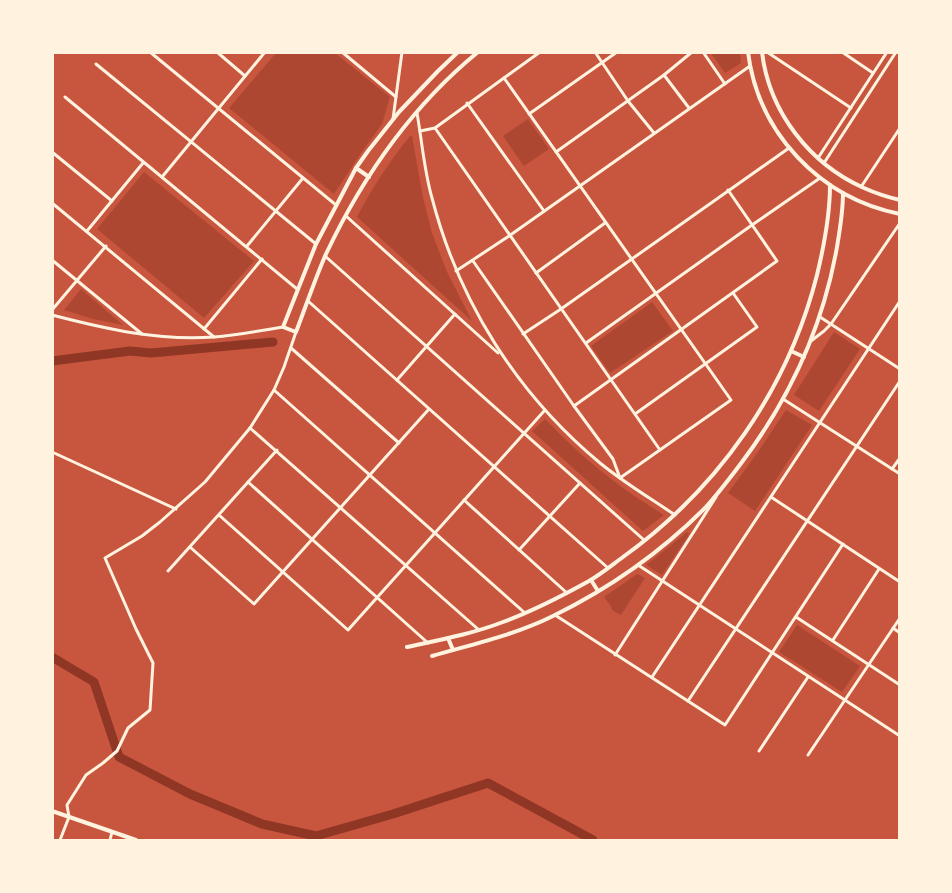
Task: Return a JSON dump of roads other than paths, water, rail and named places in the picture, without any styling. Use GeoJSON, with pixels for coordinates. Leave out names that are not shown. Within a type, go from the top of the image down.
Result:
{"type":"FeatureCollection","features":[{"type":"Feature","properties":{"kind":"street"},"geometry":{"type":"LineString","coordinates":[[150,52],[336,205]]}},
{"type":"Feature","properties":{"kind":"street"},"geometry":{"type":"LineString","coordinates":[[217,52],[245,76]]}},
{"type":"Feature","properties":{"kind":"street"},"geometry":{"type":"LineString","coordinates":[[162,177],[265,52]]}},
{"type":"Feature","properties":{"kind":"street"},"geometry":{"type":"LineString","coordinates":[[342,52],[396,98]]}},
{"type":"Feature","properties":{"kind":"street"},"geometry":{"type":"LineString","coordinates":[[393,120],[402,52]]}},
{"type":"Feature","properties":{"kind":"street"},"geometry":{"type":"LineString","coordinates":[[283,327],[316,244],[356,168],[393,120],[458,52]]}},
{"type":"Feature","properties":{"kind":"street"},"geometry":{"type":"LineString","coordinates":[[60,840],[69,817],[67,805],[86,775],[117,751],[128,728],[150,710],[153,663],[105,558],[142,536],[176,509],[205,482],[250,428],[274,390],[326,256],[369,177],[410,120],[446,81],[478,52]]}},
{"type":"Feature","properties":{"kind":"street"},"geometry":{"type":"LineString","coordinates":[[420,131],[435,128],[540,52]]}},
{"type":"Feature","properties":{"kind":"street"},"geometry":{"type":"LineString","coordinates":[[595,52],[628,101],[654,133]]}},
{"type":"Feature","properties":{"kind":"street"},"geometry":{"type":"LineString","coordinates":[[529,114],[617,52]]}},
{"type":"Feature","properties":{"kind":"street"},"geometry":{"type":"LineString","coordinates":[[555,153],[664,75],[692,52]]}},
{"type":"Feature","properties":{"kind":"street"},"geometry":{"type":"LineString","coordinates":[[703,52],[725,84]]}},
{"type":"Feature","properties":{"kind":"street"},"geometry":{"type":"LineString","coordinates":[[748,52],[762,103],[789,148],[820,178],[843,193],[900,215]]}},
{"type":"Feature","properties":{"kind":"street"},"geometry":{"type":"LineString","coordinates":[[765,52],[851,108]]}},
{"type":"Feature","properties":{"kind":"street"},"geometry":{"type":"LineString","coordinates":[[765,52],[767,77],[773,95],[781,112],[803,143],[818,158],[847,180],[900,200]]}},
{"type":"Feature","properties":{"kind":"street"},"geometry":{"type":"LineString","coordinates":[[842,52],[873,73]]}},
{"type":"Feature","properties":{"kind":"street"},"geometry":{"type":"LineString","coordinates":[[818,158],[887,52]]}},
{"type":"Feature","properties":{"kind":"street"},"geometry":{"type":"LineString","coordinates":[[824,163],[896,52]]}},
{"type":"Feature","properties":{"kind":"street"},"geometry":{"type":"LineString","coordinates":[[96,64],[316,244]]}},
{"type":"Feature","properties":{"kind":"street"},"geometry":{"type":"LineString","coordinates":[[456,271],[510,236],[750,66]]}},
{"type":"Feature","properties":{"kind":"street"},"geometry":{"type":"LineString","coordinates":[[664,75],[689,108]]}},
{"type":"Feature","properties":{"kind":"street"},"geometry":{"type":"LineString","coordinates":[[473,261],[613,459],[620,478],[731,400],[504,78]]}},
{"type":"Feature","properties":{"kind":"street"},"geometry":{"type":"LineString","coordinates":[[65,97],[297,289]]}},
{"type":"Feature","properties":{"kind":"street"},"geometry":{"type":"LineString","coordinates":[[468,103],[544,211]]}},
{"type":"Feature","properties":{"kind":"street"},"geometry":{"type":"LineString","coordinates":[[417,113],[425,169],[438,221],[456,271],[484,329],[545,410],[584,449],[627,483],[675,515]]}},
{"type":"Feature","properties":{"kind":"street"},"geometry":{"type":"LineString","coordinates":[[435,128],[660,450]]}},
{"type":"Feature","properties":{"kind":"street"},"geometry":{"type":"LineString","coordinates":[[861,187],[900,128]]}},
{"type":"Feature","properties":{"kind":"street"},"geometry":{"type":"LineString","coordinates":[[894,136],[900,140]]}},
{"type":"Feature","properties":{"kind":"street"},"geometry":{"type":"LineString","coordinates":[[523,334],[789,148]]}},
{"type":"Feature","properties":{"kind":"street"},"geometry":{"type":"LineString","coordinates":[[52,152],[112,201]]}},
{"type":"Feature","properties":{"kind":"street"},"geometry":{"type":"LineString","coordinates":[[87,231],[143,162]]}},
{"type":"Feature","properties":{"kind":"street"},"geometry":{"type":"LineString","coordinates":[[356,168],[369,177]]}},
{"type":"Feature","properties":{"kind":"street"},"geometry":{"type":"LineString","coordinates":[[247,246],[303,178]]}},
{"type":"Feature","properties":{"kind":"street"},"geometry":{"type":"LineString","coordinates":[[586,344],[820,178]]}},
{"type":"Feature","properties":{"kind":"street"},"geometry":{"type":"LineString","coordinates":[[407,647],[448,639],[502,623],[591,580],[645,542],[710,479],[741,440],[764,404],[791,351],[805,314],[820,260],[830,185]]}},
{"type":"Feature","properties":{"kind":"street"},"geometry":{"type":"LineString","coordinates":[[574,406],[777,261],[728,190]]}},
{"type":"Feature","properties":{"kind":"street"},"geometry":{"type":"LineString","coordinates":[[615,655],[722,489],[757,441],[783,399],[804,357],[820,317],[834,264],[842,218],[843,193]]}},
{"type":"Feature","properties":{"kind":"street"},"geometry":{"type":"LineString","coordinates":[[52,202],[214,337]]}},
{"type":"Feature","properties":{"kind":"street"},"geometry":{"type":"LineString","coordinates":[[346,216],[504,358]]}},
{"type":"Feature","properties":{"kind":"street"},"geometry":{"type":"LineString","coordinates":[[535,273],[605,223]]}},
{"type":"Feature","properties":{"kind":"street"},"geometry":{"type":"LineString","coordinates":[[811,341],[831,324],[900,224]]}},
{"type":"Feature","properties":{"kind":"street"},"geometry":{"type":"LineString","coordinates":[[52,310],[106,246]]}},
{"type":"Feature","properties":{"kind":"street"},"geometry":{"type":"LineString","coordinates":[[326,256],[645,542]]}},
{"type":"Feature","properties":{"kind":"street"},"geometry":{"type":"LineString","coordinates":[[204,329],[261,259]]}},
{"type":"Feature","properties":{"kind":"street"},"geometry":{"type":"LineString","coordinates":[[52,260],[143,335]]}},
{"type":"Feature","properties":{"kind":"street"},"geometry":{"type":"LineString","coordinates":[[635,414],[757,327],[733,293]]}},
{"type":"Feature","properties":{"kind":"street"},"geometry":{"type":"LineString","coordinates":[[308,301],[608,568]]}},
{"type":"Feature","properties":{"kind":"street"},"geometry":{"type":"LineString","coordinates":[[652,677],[900,301]]}},
{"type":"Feature","properties":{"kind":"street"},"geometry":{"type":"LineString","coordinates":[[397,380],[455,314]]}},
{"type":"Feature","properties":{"kind":"street"},"geometry":{"type":"LineString","coordinates":[[52,315],[143,335],[214,337],[283,327],[296,332]]}},
{"type":"Feature","properties":{"kind":"street"},"geometry":{"type":"LineString","coordinates":[[820,317],[900,369]]}},
{"type":"Feature","properties":{"kind":"street"},"geometry":{"type":"LineString","coordinates":[[291,348],[399,443]]}},
{"type":"Feature","properties":{"kind":"street"},"geometry":{"type":"LineString","coordinates":[[791,351],[804,357]]}},
{"type":"Feature","properties":{"kind":"street"},"geometry":{"type":"LineString","coordinates":[[688,701],[900,381]]}},
{"type":"Feature","properties":{"kind":"street"},"geometry":{"type":"LineString","coordinates":[[274,390],[525,613]]}},
{"type":"Feature","properties":{"kind":"street"},"geometry":{"type":"LineString","coordinates":[[783,399],[900,474]]}},
{"type":"Feature","properties":{"kind":"street"},"geometry":{"type":"LineString","coordinates":[[190,547],[254,604],[429,409]]}},
{"type":"Feature","properties":{"kind":"street"},"geometry":{"type":"LineString","coordinates":[[219,515],[348,630],[545,410]]}},
{"type":"Feature","properties":{"kind":"street"},"geometry":{"type":"LineString","coordinates":[[250,428],[479,630]]}},
{"type":"Feature","properties":{"kind":"street"},"geometry":{"type":"LineString","coordinates":[[168,571],[277,450]]}},
{"type":"Feature","properties":{"kind":"street"},"geometry":{"type":"LineString","coordinates":[[52,452],[176,509]]}},
{"type":"Feature","properties":{"kind":"street"},"geometry":{"type":"LineString","coordinates":[[892,469],[900,458]]}},
{"type":"Feature","properties":{"kind":"street"},"geometry":{"type":"LineString","coordinates":[[248,482],[428,643]]}},
{"type":"Feature","properties":{"kind":"street"},"geometry":{"type":"LineString","coordinates":[[519,550],[580,483]]}},
{"type":"Feature","properties":{"kind":"street"},"geometry":{"type":"LineString","coordinates":[[432,656],[532,626],[598,591],[638,564],[685,526],[722,489]]}},
{"type":"Feature","properties":{"kind":"street"},"geometry":{"type":"LineString","coordinates":[[771,497],[900,582]]}},
{"type":"Feature","properties":{"kind":"street"},"geometry":{"type":"LineString","coordinates":[[464,500],[567,593]]}},
{"type":"Feature","properties":{"kind":"street"},"geometry":{"type":"LineString","coordinates":[[555,615],[725,725],[843,544]]}},
{"type":"Feature","properties":{"kind":"street"},"geometry":{"type":"LineString","coordinates":[[638,564],[900,736]]}},
{"type":"Feature","properties":{"kind":"street"},"geometry":{"type":"LineString","coordinates":[[832,640],[879,568]]}},
{"type":"Feature","properties":{"kind":"street"},"geometry":{"type":"LineString","coordinates":[[591,580],[598,591]]}},
{"type":"Feature","properties":{"kind":"street"},"geometry":{"type":"LineString","coordinates":[[796,616],[900,685]]}},
{"type":"Feature","properties":{"kind":"street"},"geometry":{"type":"LineString","coordinates":[[808,755],[900,618]]}},
{"type":"Feature","properties":{"kind":"street"},"geometry":{"type":"LineString","coordinates":[[893,628],[900,633]]}},
{"type":"Feature","properties":{"kind":"street"},"geometry":{"type":"LineString","coordinates":[[448,639],[453,650]]}},
{"type":"Feature","properties":{"kind":"street"},"geometry":{"type":"LineString","coordinates":[[759,751],[808,677]]}},
{"type":"Feature","properties":{"kind":"street"},"geometry":{"type":"LineString","coordinates":[[52,811],[136,840]]}},
{"type":"Feature","properties":{"kind":"street"},"geometry":{"type":"LineString","coordinates":[[110,840],[112,832]]}},
{"type":"Feature","properties":{"kind":"waterway"},"geometry":{"type":"LineString","coordinates":[[52,361],[130,351],[151,353],[273,342]]}},
{"type":"Feature","properties":{"kind":"waterway"},"geometry":{"type":"LineString","coordinates":[[52,657],[94,682],[119,757],[190,794],[262,824],[316,836],[488,783],[593,840]]}}]}
